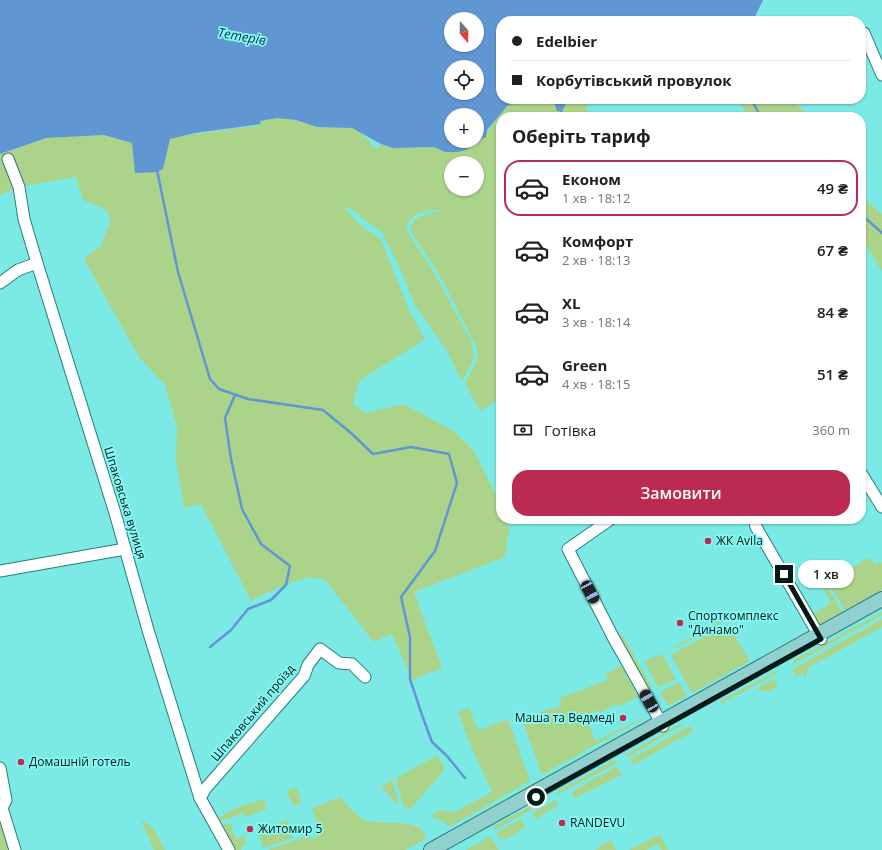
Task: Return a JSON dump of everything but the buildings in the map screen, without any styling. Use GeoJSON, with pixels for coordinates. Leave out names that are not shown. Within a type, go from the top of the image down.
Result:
{"type":"FeatureCollection","features":[{"type":"Feature","properties":{"kind":"main road"},"geometry":{"type":"LineString","coordinates":[[820,637],[882,599]]}},
{"type":"Feature","properties":{"kind":"main road"},"geometry":{"type":"LineString","coordinates":[[431,850],[820,637],[882,605]]}},
{"type":"Feature","properties":{"kind":"main road"},"geometry":{"type":"LineString","coordinates":[[440,850],[662,724]]}},
{"type":"Feature","properties":{"kind":"street"},"geometry":{"type":"LineString","coordinates":[[866,38],[882,75]]}},
{"type":"Feature","properties":{"kind":"street","name":"Шпаковська вулиця"},"geometry":{"type":"LineString","coordinates":[[8,159],[19,187],[24,219],[36,262],[200,798],[230,850]]}},
{"type":"Feature","properties":{"kind":"street"},"geometry":{"type":"LineString","coordinates":[[0,283],[18,270],[36,262]]}},
{"type":"Feature","properties":{"kind":"street"},"geometry":{"type":"LineString","coordinates":[[866,481],[882,507]]}},
{"type":"Feature","properties":{"kind":"street"},"geometry":{"type":"LineString","coordinates":[[604,524],[568,549],[613,636],[662,724]]}},
{"type":"Feature","properties":{"kind":"street"},"geometry":{"type":"LineString","coordinates":[[756,524],[759,532],[820,637]]}},
{"type":"Feature","properties":{"kind":"street"},"geometry":{"type":"LineString","coordinates":[[0,571],[125,549]]}},
{"type":"Feature","properties":{"kind":"street","name":"Шпаковський проїзд"},"geometry":{"type":"LineString","coordinates":[[200,798],[206,788],[304,676],[308,665],[320,649],[339,663],[352,664],[365,677]]}},
{"type":"Feature","properties":{"kind":"street"},"geometry":{"type":"LineString","coordinates":[[0,768],[6,800],[2,808],[15,850]]}},
{"type":"Feature","properties":{"kind":"green space"},"geometry":{"type":"Polygon","coordinates":[[[512,104],[554,104],[565,106],[565,104],[586,104],[588,112],[501,112],[508,105],[512,104]]]}},
{"type":"Feature","properties":{"kind":"green space"},"geometry":{"type":"Polygon","coordinates":[[[741,104],[797,104],[804,112],[745,112],[741,104]]]}},
{"type":"Feature","properties":{"kind":"green space"},"geometry":{"type":"Polygon","coordinates":[[[276,118],[296,120],[317,127],[352,128],[364,134],[362,136],[371,142],[370,145],[378,149],[381,144],[393,148],[434,147],[445,152],[466,150],[468,148],[484,148],[484,135],[496,118],[496,400],[480,411],[465,383],[478,358],[476,346],[440,276],[411,232],[411,227],[416,219],[430,213],[439,212],[439,210],[423,212],[413,217],[408,225],[407,231],[434,273],[471,341],[474,358],[462,381],[446,349],[415,305],[382,232],[364,220],[356,212],[344,206],[366,230],[381,239],[409,310],[425,339],[359,381],[353,404],[366,413],[403,404],[454,431],[474,451],[496,495],[496,524],[507,524],[509,529],[505,557],[414,592],[442,668],[412,680],[392,634],[374,642],[325,580],[310,577],[284,585],[251,601],[201,504],[184,508],[176,460],[177,427],[165,385],[139,357],[84,259],[101,246],[111,219],[105,209],[83,200],[76,177],[19,187],[0,195],[0,154],[46,138],[104,135],[132,143],[260,125],[260,121],[276,118]]]}},
{"type":"Feature","properties":{"kind":"green space"},"geometry":{"type":"Polygon","coordinates":[[[866,200],[882,214],[882,271],[866,246],[866,200]]]}},
{"type":"Feature","properties":{"kind":"green space"},"geometry":{"type":"Polygon","coordinates":[[[868,558],[875,564],[882,562],[882,590],[845,610],[829,584],[847,573],[849,569],[868,558]]]}},
{"type":"Feature","properties":{"kind":"green space"},"geometry":{"type":"Polygon","coordinates":[[[827,586],[842,612],[818,626],[811,611],[817,612],[831,603],[823,588],[827,586]]]}},
{"type":"Feature","properties":{"kind":"green space"},"geometry":{"type":"Polygon","coordinates":[[[882,612],[882,615],[792,665],[794,660],[882,612]]]}},
{"type":"Feature","properties":{"kind":"green space"},"geometry":{"type":"Polygon","coordinates":[[[724,619],[725,621],[675,649],[674,647],[724,619]]]}},
{"type":"Feature","properties":{"kind":"green space"},"geometry":{"type":"Polygon","coordinates":[[[882,619],[882,627],[808,668],[805,679],[802,673],[795,677],[793,669],[882,619]]]}},
{"type":"Feature","properties":{"kind":"green space"},"geometry":{"type":"Polygon","coordinates":[[[727,624],[750,661],[692,693],[671,655],[727,624]]]}},
{"type":"Feature","properties":{"kind":"green space"},"geometry":{"type":"Polygon","coordinates":[[[622,634],[652,687],[647,689],[618,637],[622,634]]]}},
{"type":"Feature","properties":{"kind":"green space"},"geometry":{"type":"Polygon","coordinates":[[[662,654],[676,679],[660,687],[657,685],[644,661],[662,654]]]}},
{"type":"Feature","properties":{"kind":"green space"},"geometry":{"type":"Polygon","coordinates":[[[621,666],[638,697],[619,706],[613,705],[600,713],[598,710],[586,716],[595,741],[651,714],[542,775],[522,719],[562,705],[559,698],[608,680],[605,674],[621,666]]]}},
{"type":"Feature","properties":{"kind":"green space"},"geometry":{"type":"Polygon","coordinates":[[[776,671],[779,672],[722,704],[720,701],[776,671]]]}},
{"type":"Feature","properties":{"kind":"green space"},"geometry":{"type":"Polygon","coordinates":[[[774,679],[778,686],[768,692],[756,689],[774,679]]]}},
{"type":"Feature","properties":{"kind":"green space"},"geometry":{"type":"Polygon","coordinates":[[[679,682],[686,694],[685,697],[668,706],[660,692],[679,682]]]}},
{"type":"Feature","properties":{"kind":"green space"},"geometry":{"type":"Polygon","coordinates":[[[469,708],[478,730],[508,719],[530,781],[449,827],[443,821],[430,816],[441,810],[455,812],[492,792],[472,749],[458,712],[469,708]]]}},
{"type":"Feature","properties":{"kind":"green space"},"geometry":{"type":"Polygon","coordinates":[[[650,719],[649,721],[463,825],[464,822],[650,719]]]}},
{"type":"Feature","properties":{"kind":"green space"},"geometry":{"type":"Polygon","coordinates":[[[686,723],[628,757],[627,756],[626,754],[680,724],[686,723]]]}},
{"type":"Feature","properties":{"kind":"green space"},"geometry":{"type":"Polygon","coordinates":[[[690,726],[694,731],[633,765],[630,759],[690,726]]]}},
{"type":"Feature","properties":{"kind":"green space"},"geometry":{"type":"Polygon","coordinates":[[[438,755],[444,767],[443,772],[409,810],[403,806],[396,778],[438,755]]]}},
{"type":"Feature","properties":{"kind":"green space"},"geometry":{"type":"Polygon","coordinates":[[[614,760],[617,763],[557,795],[558,791],[614,760]]]}},
{"type":"Feature","properties":{"kind":"green space"},"geometry":{"type":"Polygon","coordinates":[[[617,766],[622,775],[573,799],[573,791],[617,766]]]}},
{"type":"Feature","properties":{"kind":"green space"},"geometry":{"type":"Polygon","coordinates":[[[393,780],[398,802],[396,804],[381,786],[393,780]]]}},
{"type":"Feature","properties":{"kind":"green space"},"geometry":{"type":"Polygon","coordinates":[[[297,788],[301,801],[293,806],[286,791],[297,788]]]}},
{"type":"Feature","properties":{"kind":"green space"},"geometry":{"type":"Polygon","coordinates":[[[340,797],[360,817],[368,821],[402,823],[418,827],[424,832],[426,839],[405,850],[267,850],[310,835],[311,839],[317,837],[316,833],[320,832],[312,808],[340,797]]]}},
{"type":"Feature","properties":{"kind":"green space"},"geometry":{"type":"Polygon","coordinates":[[[264,799],[267,809],[245,817],[244,813],[219,822],[220,818],[224,814],[264,799]]]}},
{"type":"Feature","properties":{"kind":"green space"},"geometry":{"type":"Polygon","coordinates":[[[556,800],[558,805],[536,819],[532,813],[556,800]]]}},
{"type":"Feature","properties":{"kind":"green space"},"geometry":{"type":"Polygon","coordinates":[[[536,803],[542,804],[494,830],[494,826],[536,803]]]}},
{"type":"Feature","properties":{"kind":"green space"},"geometry":{"type":"Polygon","coordinates":[[[141,819],[154,829],[165,850],[154,850],[141,819]]]}},
{"type":"Feature","properties":{"kind":"green space"},"geometry":{"type":"Polygon","coordinates":[[[521,819],[526,827],[507,839],[500,839],[496,833],[521,819]]]}},
{"type":"Feature","properties":{"kind":"green space"},"geometry":{"type":"Polygon","coordinates":[[[288,820],[293,838],[263,848],[258,830],[288,820]]]}},
{"type":"Feature","properties":{"kind":"green space"},"geometry":{"type":"Polygon","coordinates":[[[0,822],[10,850],[0,850],[0,822]]]}},
{"type":"Feature","properties":{"kind":"green space"},"geometry":{"type":"Polygon","coordinates":[[[230,823],[236,839],[244,836],[247,844],[242,846],[241,850],[234,850],[220,826],[230,823]]]}},
{"type":"Feature","properties":{"kind":"green space"},"geometry":{"type":"Polygon","coordinates":[[[490,836],[499,850],[466,850],[490,836]]]}},
{"type":"Feature","properties":{"kind":"green space"},"geometry":{"type":"Polygon","coordinates":[[[656,836],[661,836],[668,850],[661,850],[658,844],[646,850],[629,850],[656,836]]]}},
{"type":"Feature","properties":{"kind":"green space"},"geometry":{"type":"Polygon","coordinates":[[[611,840],[616,850],[596,850],[598,847],[611,840]]]}},
{"type":"Feature","properties":{"kind":"water","name":"Тетерів"},"geometry":{"type":"Polygon","coordinates":[[[0,0],[763,0],[755,16],[496,16],[496,104],[515,104],[508,105],[502,112],[496,112],[496,119],[487,130],[486,137],[484,138],[484,108],[444,108],[444,148],[468,148],[457,152],[445,152],[434,147],[393,148],[381,144],[352,128],[317,127],[296,120],[277,118],[260,121],[261,124],[195,133],[170,139],[163,169],[157,172],[135,173],[132,143],[104,135],[46,138],[0,154],[0,0]]]}},
{"type":"Feature","properties":{"kind":"water"},"geometry":{"type":"Polygon","coordinates":[[[555,104],[565,104],[562,111],[557,111],[555,104]]]}},
{"type":"Feature","properties":{"kind":"waterway"},"geometry":{"type":"LineString","coordinates":[[754,104],[758,112]]}},
{"type":"Feature","properties":{"kind":"waterway"},"geometry":{"type":"LineString","coordinates":[[157,170],[178,272],[210,379],[219,389],[248,399],[323,410],[351,433],[373,454],[411,447],[449,454],[457,483],[435,551],[401,597],[410,637],[410,679],[422,715],[432,742],[447,756],[465,778]]}},
{"type":"Feature","properties":{"kind":"waterway"},"geometry":{"type":"LineString","coordinates":[[866,219],[882,233]]}},
{"type":"Feature","properties":{"kind":"waterway"},"geometry":{"type":"LineString","coordinates":[[210,647],[231,630],[248,609],[271,600],[286,585],[290,566],[261,544],[242,509],[231,459],[225,418],[235,395]]}},
{"type":"Feature","properties":{"kind":"place","name":"ЖК Avila"},"geometry":{"type":"Point","coordinates":[708,541]}},
{"type":"Feature","properties":{"kind":"place","name":"Спорткомплекс \"Динамо\""},"geometry":{"type":"Point","coordinates":[680,623]}},
{"type":"Feature","properties":{"kind":"place","name":"Маша та Ведмеді"},"geometry":{"type":"Point","coordinates":[623,718]}},
{"type":"Feature","properties":{"kind":"place","name":"Домашній готель"},"geometry":{"type":"Point","coordinates":[21,762]}},
{"type":"Feature","properties":{"kind":"place","name":"RANDEVU"},"geometry":{"type":"Point","coordinates":[562,823]}},
{"type":"Feature","properties":{"kind":"place","name":"Житомир 5"},"geometry":{"type":"Point","coordinates":[250,829]}},
{"type":"Feature","properties":{"kind":"route"},"geometry":{"type":"LineString","coordinates":[[536,797],[821,639],[784,574]]}}]}
